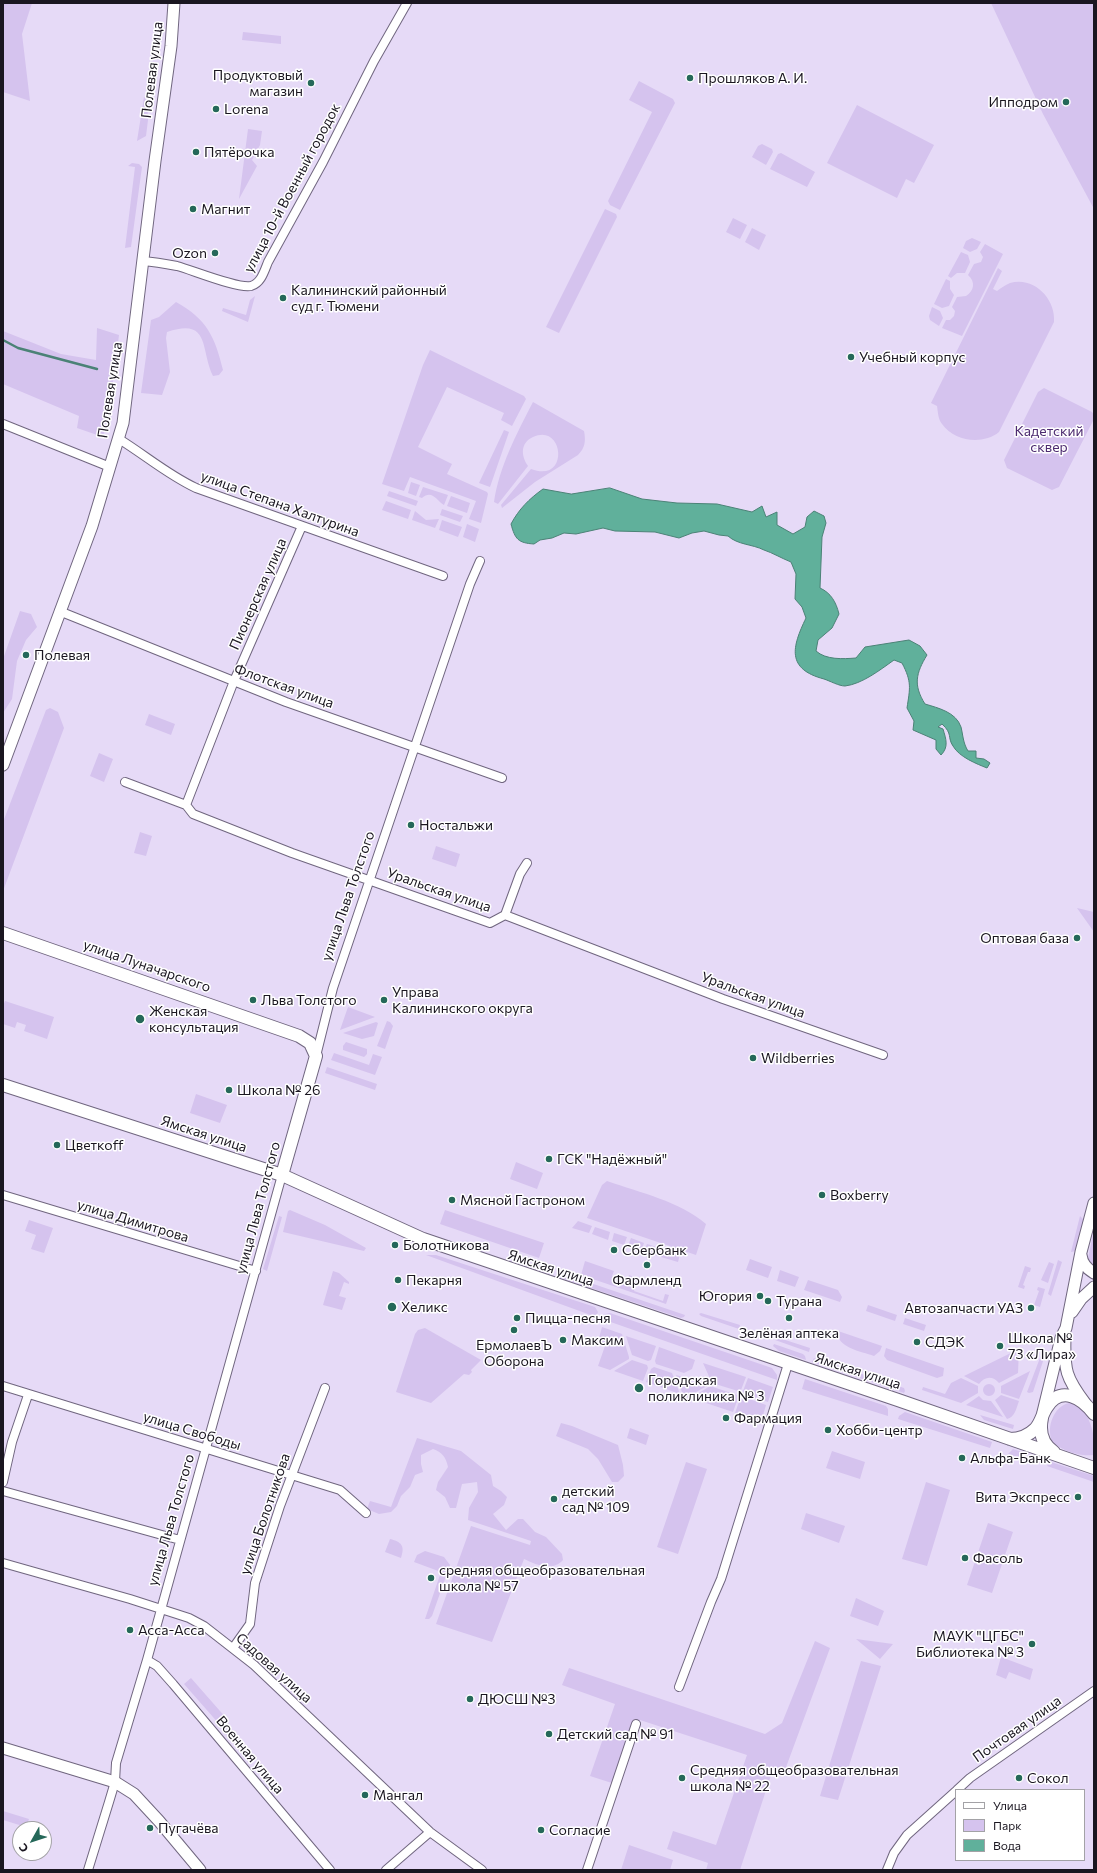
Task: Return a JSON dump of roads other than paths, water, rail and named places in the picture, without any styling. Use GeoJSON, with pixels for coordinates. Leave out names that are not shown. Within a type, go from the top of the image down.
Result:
{"type":"FeatureCollection","features":[{"type":"Feature","properties":{"kind":"main road","name":"улица Луначарского"},"geometry":{"type":"LineString","coordinates":[[3,933],[299,1036],[310,1043],[316,1056]]}},
{"type":"Feature","properties":{"kind":"main road","name":"улица Льва Толстого"},"geometry":{"type":"LineString","coordinates":[[282,1175],[316,1056]]}},
{"type":"Feature","properties":{"kind":"main road","name":"Ямская улица"},"geometry":{"type":"LineString","coordinates":[[3,1085],[282,1175],[423,1240],[898,1400],[1094,1468]]}},
{"type":"Feature","properties":{"kind":"main road"},"geometry":{"type":"LineString","coordinates":[[1008,1439],[1015,1439],[1029,1434],[1039,1424],[1050,1403],[1061,1396],[1074,1396],[1080,1399],[1092,1411]]}},
{"type":"Feature","properties":{"kind":"main road"},"geometry":{"type":"LineString","coordinates":[[1042,1417],[1040,1432],[1043,1439],[1052,1451],[1059,1455]]}},
{"type":"Feature","properties":{"kind":"main road"},"geometry":{"type":"LineString","coordinates":[[1074,1462],[1089,1462],[1094,1460]]}},
{"type":"Feature","properties":{"kind":"street","name":"Полевая улица"},"geometry":{"type":"LineString","coordinates":[[3,765],[59,611],[92,526],[123,423],[171,46],[174,3]]}},
{"type":"Feature","properties":{"kind":"street","name":"улица 10-й Военный городок"},"geometry":{"type":"LineString","coordinates":[[143,261],[176,266],[238,285],[249,286],[257,283],[263,276],[268,262],[323,162],[374,61],[407,3]]}},
{"type":"Feature","properties":{"kind":"street"},"geometry":{"type":"LineString","coordinates":[[3,424],[110,467]]}},
{"type":"Feature","properties":{"kind":"street","name":"улица Степана Халтурина"},"geometry":{"type":"LineString","coordinates":[[119,439],[150,458],[177,479],[196,488],[443,576]]}},
{"type":"Feature","properties":{"kind":"street","name":"Пионерская улица"},"geometry":{"type":"LineString","coordinates":[[186,805],[234,681],[302,526]]}},
{"type":"Feature","properties":{"kind":"street","name":"улица Льва Толстого"},"geometry":{"type":"LineString","coordinates":[[316,1056],[333,988],[470,584],[480,561]]}},
{"type":"Feature","properties":{"kind":"street","name":"Флотская улица"},"geometry":{"type":"LineString","coordinates":[[59,611],[286,702],[502,778]]}},
{"type":"Feature","properties":{"kind":"street","name":"Уральская улица"},"geometry":{"type":"LineString","coordinates":[[124,782],[186,805],[193,814],[292,853],[490,923],[505,915],[723,999],[883,1055]]}},
{"type":"Feature","properties":{"kind":"street"},"geometry":{"type":"LineString","coordinates":[[505,915],[520,874],[527,863]]}},
{"type":"Feature","properties":{"kind":"street","name":"улица Льва Толстого"},"geometry":{"type":"LineString","coordinates":[[88,1870],[115,1782],[116,1763],[148,1660],[282,1175]]}},
{"type":"Feature","properties":{"kind":"street","name":"улица Димитрова"},"geometry":{"type":"LineString","coordinates":[[3,1195],[256,1271]]}},
{"type":"Feature","properties":{"kind":"street"},"geometry":{"type":"LineString","coordinates":[[1092,1411],[1071,1383],[1066,1371],[1066,1328],[1081,1252],[1094,1203]]}},
{"type":"Feature","properties":{"kind":"street"},"geometry":{"type":"LineString","coordinates":[[1081,1252],[1082,1261],[1086,1268],[1094,1274]]}},
{"type":"Feature","properties":{"kind":"street"},"geometry":{"type":"LineString","coordinates":[[1042,1417],[1060,1338],[1075,1306],[1094,1287]]}},
{"type":"Feature","properties":{"kind":"street"},"geometry":{"type":"LineString","coordinates":[[679,1687],[711,1602],[722,1579],[788,1364]]}},
{"type":"Feature","properties":{"kind":"street","name":"улица Свободы"},"geometry":{"type":"LineString","coordinates":[[3,1386],[28,1395],[340,1490],[366,1513]]}},
{"type":"Feature","properties":{"kind":"street","name":"улица Болотникова"},"geometry":{"type":"LineString","coordinates":[[233,1648],[250,1624],[255,1583],[291,1475],[325,1388]]}},
{"type":"Feature","properties":{"kind":"street"},"geometry":{"type":"LineString","coordinates":[[3,1482],[12,1442],[28,1395]]}},
{"type":"Feature","properties":{"kind":"street"},"geometry":{"type":"LineString","coordinates":[[3,1490],[180,1540]]}},
{"type":"Feature","properties":{"kind":"street","name":"Садовая улица"},"geometry":{"type":"LineString","coordinates":[[3,1563],[161,1609],[189,1618],[199,1623],[254,1665],[430,1832],[482,1870]]}},
{"type":"Feature","properties":{"kind":"street","name":"Военная улица"},"geometry":{"type":"LineString","coordinates":[[148,1660],[157,1666],[173,1684],[330,1870]]}},
{"type":"Feature","properties":{"kind":"street","name":"Почтовая улица"},"geometry":{"type":"LineString","coordinates":[[957,1789],[970,1778],[1094,1691]]}},
{"type":"Feature","properties":{"kind":"street"},"geometry":{"type":"LineString","coordinates":[[587,1870],[636,1724]]}},
{"type":"Feature","properties":{"kind":"street"},"geometry":{"type":"LineString","coordinates":[[3,1748],[115,1782],[134,1794],[200,1870]]}},
{"type":"Feature","properties":{"kind":"street","name":"Почтовая улица"},"geometry":{"type":"LineString","coordinates":[[887,1870],[894,1853],[907,1835],[955,1791]]}},
{"type":"Feature","properties":{"kind":"street"},"geometry":{"type":"LineString","coordinates":[[386,1870],[430,1832]]}},
{"type":"Feature","properties":{"kind":"water"},"geometry":{"type":"Polygon","coordinates":[[[610,488],[642,499],[677,503],[717,504],[752,512],[762,506],[766,517],[777,512],[777,525],[793,534],[805,527],[807,517],[814,511],[824,516],[826,523],[822,537],[820,588],[827,592],[832,598],[839,614],[832,628],[818,640],[816,651],[825,656],[840,659],[856,658],[865,647],[909,640],[920,646],[927,655],[920,668],[917,679],[917,685],[921,697],[925,704],[946,711],[959,722],[966,748],[968,751],[976,751],[976,758],[984,759],[990,763],[987,768],[968,760],[959,754],[951,743],[948,730],[942,724],[938,727],[943,729],[946,746],[941,755],[936,749],[936,740],[913,730],[914,721],[907,708],[909,680],[902,663],[894,660],[864,680],[845,686],[812,675],[803,669],[798,663],[796,647],[806,618],[802,607],[795,599],[796,574],[791,562],[759,548],[736,541],[728,536],[704,531],[692,533],[679,538],[655,532],[615,531],[603,528],[576,534],[564,533],[552,538],[540,540],[534,544],[524,543],[516,537],[514,533],[511,524],[517,514],[543,489],[571,494],[610,488]]]}},
{"type":"Feature","properties":{"kind":"waterway"},"geometry":{"type":"LineString","coordinates":[[3,340],[18,348],[97,369]]}},
{"type":"Feature","properties":{"kind":"place","name":"Прошляков А. И."},"geometry":{"type":"Point","coordinates":[690,78]}},
{"type":"Feature","properties":{"kind":"place","name":"Продуктовый магазин"},"geometry":{"type":"Point","coordinates":[311,83]}},
{"type":"Feature","properties":{"kind":"place","name":"Ипподром"},"geometry":{"type":"Point","coordinates":[1066,102]}},
{"type":"Feature","properties":{"kind":"place","name":"Lorena"},"geometry":{"type":"Point","coordinates":[216,109]}},
{"type":"Feature","properties":{"kind":"place","name":"Пятёрочка"},"geometry":{"type":"Point","coordinates":[196,152]}},
{"type":"Feature","properties":{"kind":"place","name":"Магнит"},"geometry":{"type":"Point","coordinates":[193,209]}},
{"type":"Feature","properties":{"kind":"place","name":"Ozon"},"geometry":{"type":"Point","coordinates":[215,253]}},
{"type":"Feature","properties":{"kind":"place","name":"Калининский районный суд г. Тюмени"},"geometry":{"type":"Point","coordinates":[283,298]}},
{"type":"Feature","properties":{"kind":"place","name":"Учебный корпус"},"geometry":{"type":"Point","coordinates":[851,357]}},
{"type":"Feature","properties":{"kind":"place","name":"Полевая"},"geometry":{"type":"Point","coordinates":[26,655]}},
{"type":"Feature","properties":{"kind":"place","name":"Ностальжи"},"geometry":{"type":"Point","coordinates":[411,825]}},
{"type":"Feature","properties":{"kind":"place","name":"Оптовая база"},"geometry":{"type":"Point","coordinates":[1077,938]}},
{"type":"Feature","properties":{"kind":"place","name":"Льва Толстого"},"geometry":{"type":"Point","coordinates":[253,1000]}},
{"type":"Feature","properties":{"kind":"place","name":"Управа Калининского округа"},"geometry":{"type":"Point","coordinates":[384,1000]}},
{"type":"Feature","properties":{"kind":"place","name":"Женская консультация"},"geometry":{"type":"Point","coordinates":[140,1019]}},
{"type":"Feature","properties":{"kind":"place","name":"Wildberries"},"geometry":{"type":"Point","coordinates":[753,1058]}},
{"type":"Feature","properties":{"kind":"place","name":"Школа № 26"},"geometry":{"type":"Point","coordinates":[229,1090]}},
{"type":"Feature","properties":{"kind":"place","name":"Цветкоff"},"geometry":{"type":"Point","coordinates":[57,1145]}},
{"type":"Feature","properties":{"kind":"place","name":"ГСК \"Надёжный\""},"geometry":{"type":"Point","coordinates":[549,1159]}},
{"type":"Feature","properties":{"kind":"place","name":"Boxberry"},"geometry":{"type":"Point","coordinates":[822,1195]}},
{"type":"Feature","properties":{"kind":"place","name":"Мясной Гастроном"},"geometry":{"type":"Point","coordinates":[452,1200]}},
{"type":"Feature","properties":{"kind":"place","name":"Болотникова"},"geometry":{"type":"Point","coordinates":[395,1245]}},
{"type":"Feature","properties":{"kind":"place","name":"Сбербанк"},"geometry":{"type":"Point","coordinates":[614,1250]}},
{"type":"Feature","properties":{"kind":"place","name":"Фармленд"},"geometry":{"type":"Point","coordinates":[647,1265]}},
{"type":"Feature","properties":{"kind":"place","name":"Пекарня"},"geometry":{"type":"Point","coordinates":[398,1280]}},
{"type":"Feature","properties":{"kind":"place","name":"Югория"},"geometry":{"type":"Point","coordinates":[760,1296]}},
{"type":"Feature","properties":{"kind":"place","name":"Турана"},"geometry":{"type":"Point","coordinates":[768,1301]}},
{"type":"Feature","properties":{"kind":"place","name":"Хеликс"},"geometry":{"type":"Point","coordinates":[392,1307]}},
{"type":"Feature","properties":{"kind":"place","name":"Автозапчасти УАЗ"},"geometry":{"type":"Point","coordinates":[1031,1308]}},
{"type":"Feature","properties":{"kind":"place","name":"Пицца-песня"},"geometry":{"type":"Point","coordinates":[517,1318]}},
{"type":"Feature","properties":{"kind":"place","name":"Зелёная аптека"},"geometry":{"type":"Point","coordinates":[789,1318]}},
{"type":"Feature","properties":{"kind":"place","name":"ЕрмолаевЪ Оборона"},"geometry":{"type":"Point","coordinates":[514,1330]}},
{"type":"Feature","properties":{"kind":"place","name":"Максим"},"geometry":{"type":"Point","coordinates":[563,1340]}},
{"type":"Feature","properties":{"kind":"place","name":"СДЭК"},"geometry":{"type":"Point","coordinates":[917,1342]}},
{"type":"Feature","properties":{"kind":"place","name":"Школа № 73 «Лира»"},"geometry":{"type":"Point","coordinates":[1000,1346]}},
{"type":"Feature","properties":{"kind":"place","name":"Городская поликлиника № 3"},"geometry":{"type":"Point","coordinates":[639,1388]}},
{"type":"Feature","properties":{"kind":"place","name":"Фармация"},"geometry":{"type":"Point","coordinates":[726,1418]}},
{"type":"Feature","properties":{"kind":"place","name":"Хобби-центр"},"geometry":{"type":"Point","coordinates":[828,1430]}},
{"type":"Feature","properties":{"kind":"place","name":"Альфа-Банк"},"geometry":{"type":"Point","coordinates":[962,1458]}},
{"type":"Feature","properties":{"kind":"place","name":"Вита Экспресс"},"geometry":{"type":"Point","coordinates":[1078,1497]}},
{"type":"Feature","properties":{"kind":"place","name":"детский сад № 109"},"geometry":{"type":"Point","coordinates":[554,1499]}},
{"type":"Feature","properties":{"kind":"place","name":"Фасоль"},"geometry":{"type":"Point","coordinates":[965,1558]}},
{"type":"Feature","properties":{"kind":"place","name":"средняя общеобразовательная школа № 57"},"geometry":{"type":"Point","coordinates":[431,1578]}},
{"type":"Feature","properties":{"kind":"place","name":"Асса-Асса"},"geometry":{"type":"Point","coordinates":[130,1630]}},
{"type":"Feature","properties":{"kind":"place","name":"МАУК \"ЦГБС\" Библиотека № 3"},"geometry":{"type":"Point","coordinates":[1032,1644]}},
{"type":"Feature","properties":{"kind":"place","name":"ДЮСШ №3"},"geometry":{"type":"Point","coordinates":[470,1699]}},
{"type":"Feature","properties":{"kind":"place","name":"Детский сад № 91"},"geometry":{"type":"Point","coordinates":[549,1734]}},
{"type":"Feature","properties":{"kind":"place","name":"Средняя общеобразовательная школа № 22"},"geometry":{"type":"Point","coordinates":[682,1778]}},
{"type":"Feature","properties":{"kind":"place","name":"Сокол"},"geometry":{"type":"Point","coordinates":[1019,1778]}},
{"type":"Feature","properties":{"kind":"place","name":"Мангал"},"geometry":{"type":"Point","coordinates":[365,1795]}},
{"type":"Feature","properties":{"kind":"place","name":"Пугачёва"},"geometry":{"type":"Point","coordinates":[150,1828]}},
{"type":"Feature","properties":{"kind":"place","name":"Согласие"},"geometry":{"type":"Point","coordinates":[541,1830]}},
{"type":"Feature","properties":{"kind":"park label","name":"Кадетский сквер"},"geometry":{"type":"Point","coordinates":[1049,440]}}]}
